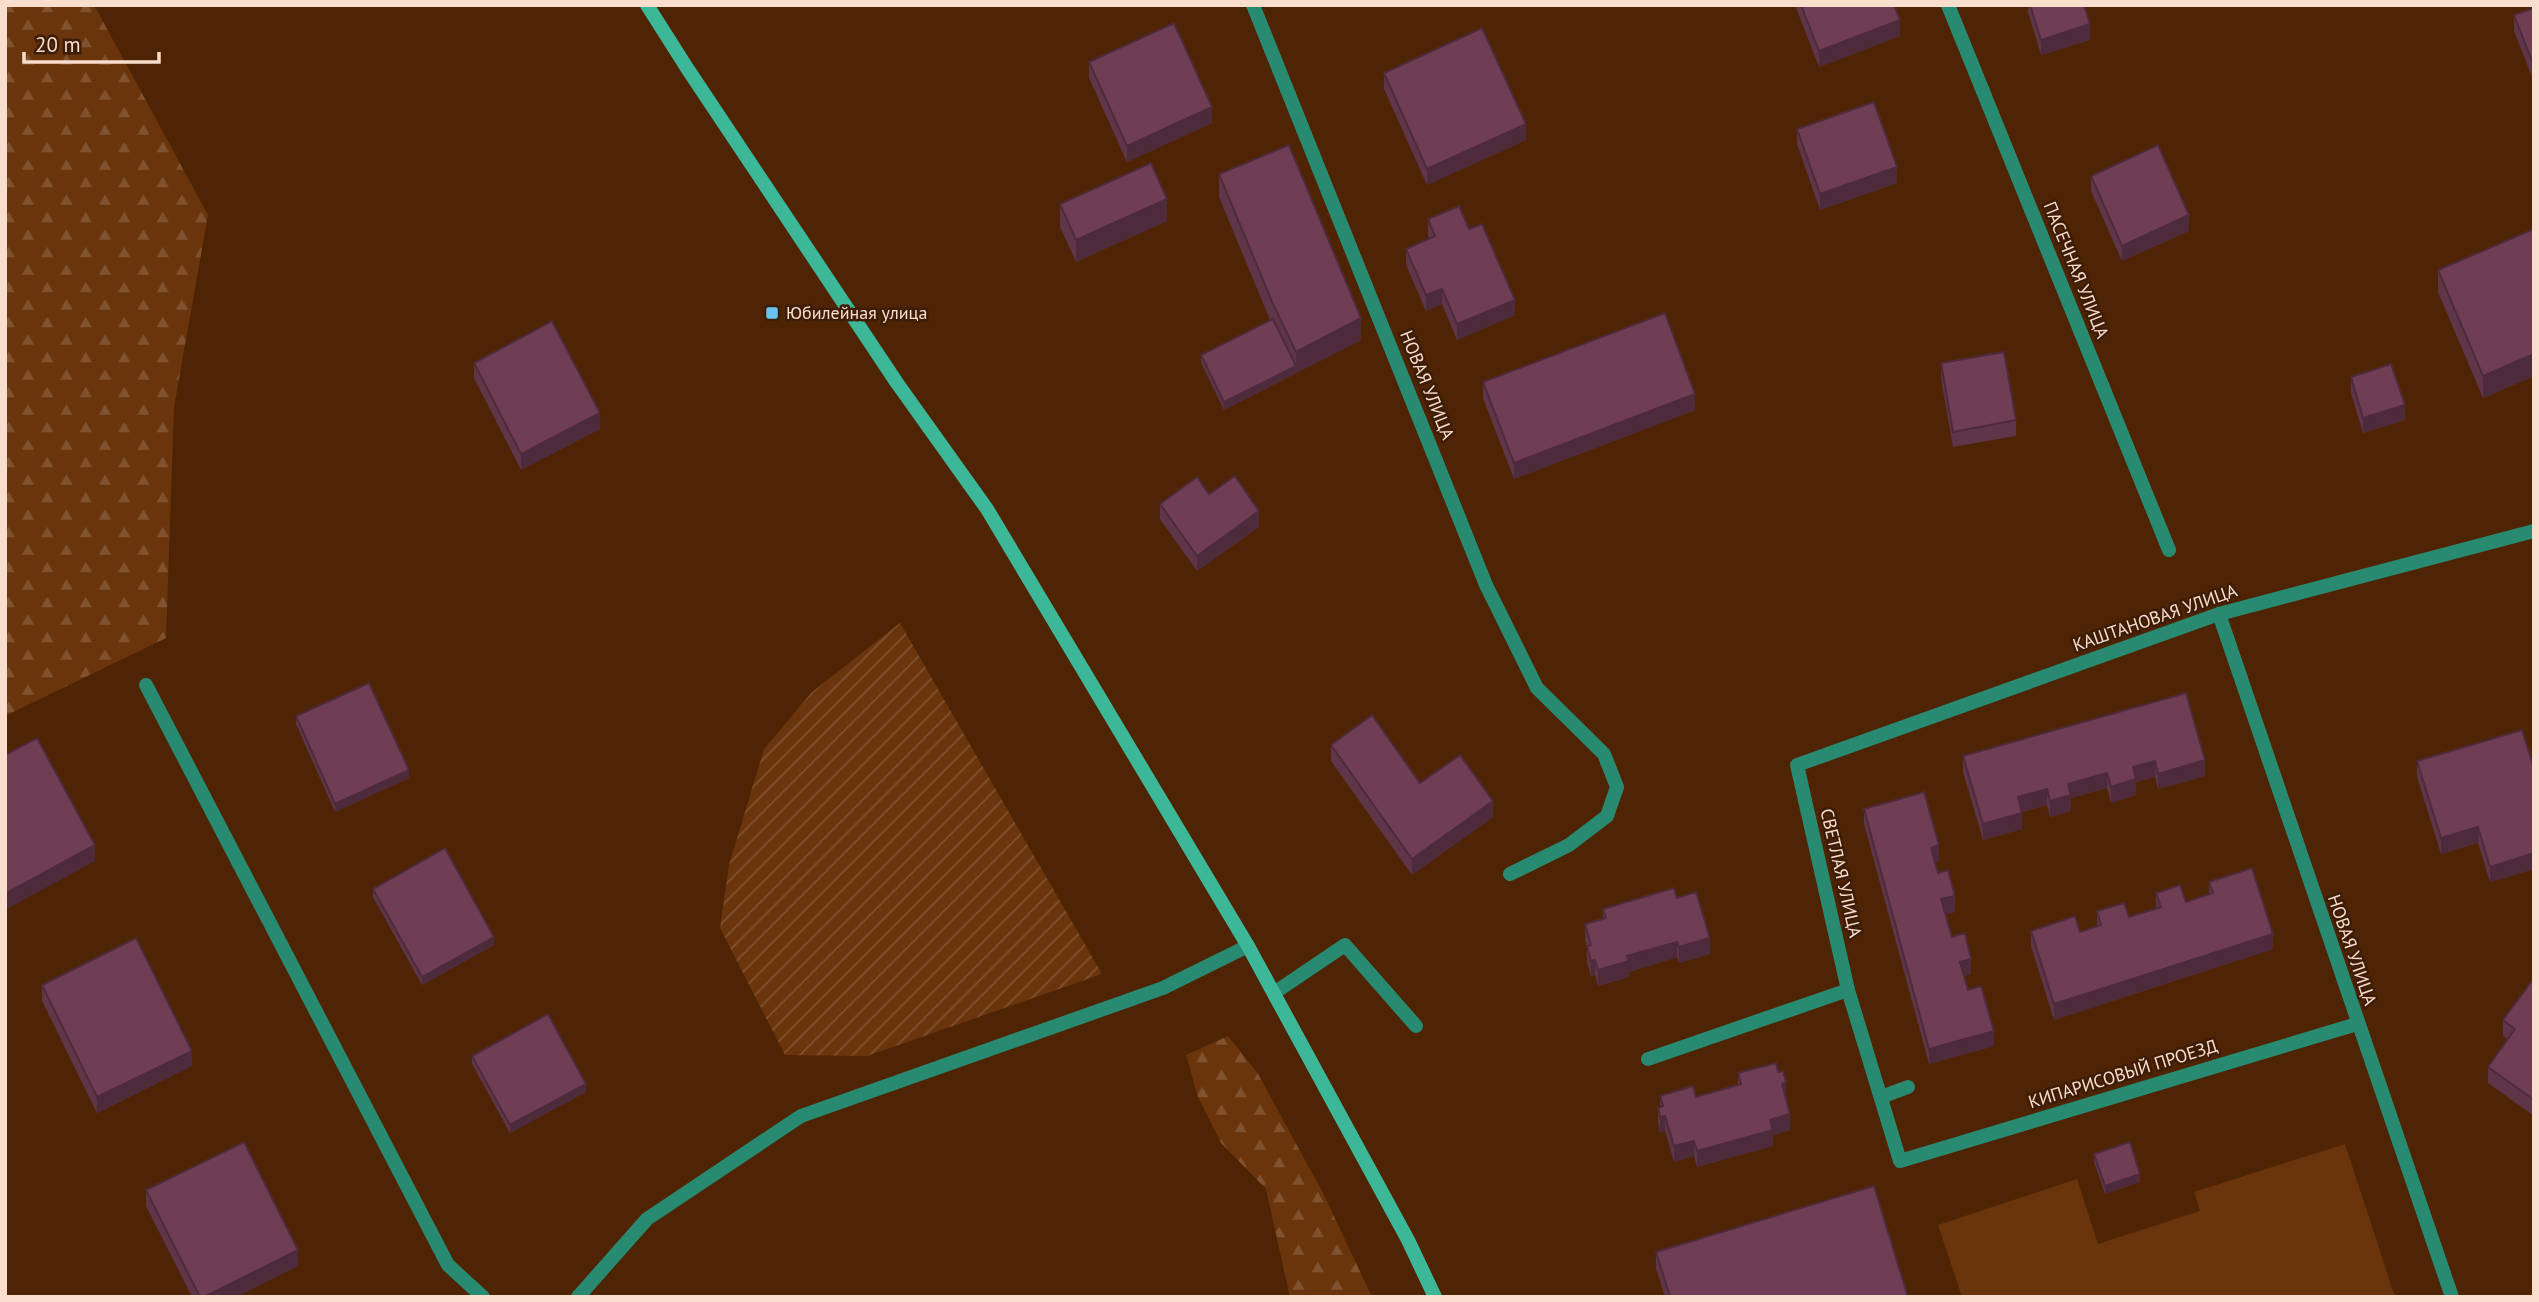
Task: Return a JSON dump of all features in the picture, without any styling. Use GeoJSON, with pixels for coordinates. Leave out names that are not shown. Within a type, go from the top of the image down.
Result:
{"type":"FeatureCollection","features":[{"type":"Feature","properties":{"kind":"main road"},"geometry":{"type":"LineString","coordinates":[[647,5],[897,383],[987,509],[1248,946],[1408,1240],[1435,1297]]}},
{"type":"Feature","properties":{"kind":"street","name":"НОВАЯ УЛИЦА"},"geometry":{"type":"LineString","coordinates":[[1253,5],[1486,585],[1537,688],[1604,754],[1617,787],[1607,816],[1569,845],[1510,874]]}},
{"type":"Feature","properties":{"kind":"street","name":"ПАСЕЧНАЯ УЛИЦА"},"geometry":{"type":"LineString","coordinates":[[1948,5],[2169,550]]}},
{"type":"Feature","properties":{"kind":"street","name":"КАШТАНОВАЯ УЛИЦА"},"geometry":{"type":"LineString","coordinates":[[1797,765],[2219,614],[2534,531]]}},
{"type":"Feature","properties":{"kind":"street","name":"НОВАЯ УЛИЦА"},"geometry":{"type":"LineString","coordinates":[[2219,614],[2452,1297]]}},
{"type":"Feature","properties":{"kind":"street"},"geometry":{"type":"LineString","coordinates":[[146,684],[448,1265],[483,1297]]}},
{"type":"Feature","properties":{"kind":"street","name":"СВЕТЛАЯ УЛИЦА"},"geometry":{"type":"LineString","coordinates":[[1797,765],[1848,990],[1900,1161]]}},
{"type":"Feature","properties":{"kind":"street"},"geometry":{"type":"LineString","coordinates":[[578,1297],[648,1220],[801,1116],[1163,988],[1248,946]]}},
{"type":"Feature","properties":{"kind":"street"},"geometry":{"type":"LineString","coordinates":[[1274,993],[1345,946],[1416,1026]]}},
{"type":"Feature","properties":{"kind":"street"},"geometry":{"type":"LineString","coordinates":[[1648,1059],[1848,990]]}},
{"type":"Feature","properties":{"kind":"street","name":"КИПАРИСОВЫЙ ПРОЕЗД"},"geometry":{"type":"LineString","coordinates":[[1900,1161],[2357,1024]]}},
{"type":"Feature","properties":{"kind":"street"},"geometry":{"type":"LineString","coordinates":[[1881,1097],[1908,1087]]}},
{"type":"Feature","properties":{"kind":"green space"},"geometry":{"type":"Polygon","coordinates":[[[5,5],[94,5],[208,215],[174,407],[166,638],[5,716],[5,5]]]}},
{"type":"Feature","properties":{"kind":"green space"},"geometry":{"type":"Polygon","coordinates":[[[900,623],[1102,974],[867,1056],[785,1055],[720,928],[729,865],[764,749],[812,692],[900,623]]]}},
{"type":"Feature","properties":{"kind":"green space"},"geometry":{"type":"Polygon","coordinates":[[[1228,1036],[1258,1074],[1323,1193],[1372,1297],[1290,1297],[1266,1189],[1221,1143],[1198,1097],[1186,1055],[1228,1036]]]}},
{"type":"Feature","properties":{"kind":"green space"},"geometry":{"type":"Polygon","coordinates":[[[2345,1144],[2395,1297],[1962,1297],[1938,1225],[2077,1179],[2098,1244],[2200,1211],[2194,1192],[2345,1144]]]}},
{"type":"Feature","properties":{"kind":"building"},"geometry":{"type":"Polygon","coordinates":[[[1801,5],[1894,5],[1900,20],[1819,51],[1801,5]]]}},
{"type":"Feature","properties":{"kind":"building"},"geometry":{"type":"Polygon","coordinates":[[[2030,5],[2084,5],[2090,24],[2041,40],[2030,5]]]}},
{"type":"Feature","properties":{"kind":"building"},"geometry":{"type":"Polygon","coordinates":[[[2534,8],[2534,66],[2514,15],[2534,8]]]}},
{"type":"Feature","properties":{"kind":"building"},"geometry":{"type":"Polygon","coordinates":[[[1174,23],[1212,107],[1127,146],[1089,62],[1174,23]]]}},
{"type":"Feature","properties":{"kind":"building"},"geometry":{"type":"Polygon","coordinates":[[[1482,28],[1526,124],[1427,169],[1384,73],[1482,28]]]}},
{"type":"Feature","properties":{"kind":"building"},"geometry":{"type":"Polygon","coordinates":[[[1874,102],[1897,167],[1820,194],[1797,129],[1874,102]]]}},
{"type":"Feature","properties":{"kind":"building"},"geometry":{"type":"Polygon","coordinates":[[[1289,145],[1361,318],[1296,352],[1219,174],[1289,145]]]}},
{"type":"Feature","properties":{"kind":"building"},"geometry":{"type":"Polygon","coordinates":[[[2158,145],[2189,215],[2122,246],[2091,176],[2158,145]]]}},
{"type":"Feature","properties":{"kind":"building"},"geometry":{"type":"Polygon","coordinates":[[[1151,163],[1167,199],[1076,240],[1060,204],[1151,163]]]}},
{"type":"Feature","properties":{"kind":"building"},"geometry":{"type":"Polygon","coordinates":[[[1459,206],[1469,229],[1482,224],[1515,300],[1457,324],[1442,289],[1426,295],[1406,249],[1435,236],[1428,219],[1459,206]]]}},
{"type":"Feature","properties":{"kind":"building"},"geometry":{"type":"Polygon","coordinates":[[[2534,229],[2534,354],[2483,376],[2438,270],[2534,229]]]}},
{"type":"Feature","properties":{"kind":"building"},"geometry":{"type":"Polygon","coordinates":[[[1665,313],[1695,394],[1514,463],[1483,382],[1665,313]]]}},
{"type":"Feature","properties":{"kind":"building"},"geometry":{"type":"Polygon","coordinates":[[[1273,319],[1296,366],[1224,402],[1201,355],[1273,319]]]}},
{"type":"Feature","properties":{"kind":"building"},"geometry":{"type":"Polygon","coordinates":[[[552,321],[600,413],[521,454],[474,363],[552,321]]]}},
{"type":"Feature","properties":{"kind":"building"},"geometry":{"type":"Polygon","coordinates":[[[2004,352],[2016,420],[1953,432],[1941,363],[2004,352]]]}},
{"type":"Feature","properties":{"kind":"building"},"geometry":{"type":"Polygon","coordinates":[[[2391,364],[2405,405],[2363,418],[2351,377],[2391,364]]]}},
{"type":"Feature","properties":{"kind":"building"},"geometry":{"type":"Polygon","coordinates":[[[1235,476],[1259,511],[1197,556],[1160,504],[1197,477],[1209,494],[1235,476]]]}},
{"type":"Feature","properties":{"kind":"building"},"geometry":{"type":"Polygon","coordinates":[[[369,683],[409,770],[335,804],[296,716],[369,683]]]}},
{"type":"Feature","properties":{"kind":"building"},"geometry":{"type":"Polygon","coordinates":[[[2186,693],[2205,760],[2158,774],[2155,761],[2133,767],[2136,779],[2111,787],[2107,773],[2068,784],[2071,795],[2050,801],[2047,789],[2018,797],[2022,813],[1983,824],[1963,756],[2186,693]]]}},
{"type":"Feature","properties":{"kind":"building"},"geometry":{"type":"Polygon","coordinates":[[[1372,715],[1420,783],[1460,755],[1493,801],[1412,859],[1331,745],[1372,715]]]}},
{"type":"Feature","properties":{"kind":"building"},"geometry":{"type":"Polygon","coordinates":[[[2522,730],[2534,768],[2534,853],[2490,867],[2478,827],[2441,838],[2417,761],[2522,730]]]}},
{"type":"Feature","properties":{"kind":"building"},"geometry":{"type":"Polygon","coordinates":[[[37,738],[95,845],[5,894],[5,755],[37,738]]]}},
{"type":"Feature","properties":{"kind":"building"},"geometry":{"type":"Polygon","coordinates":[[[1924,792],[1939,845],[1931,848],[1938,873],[1948,870],[1955,896],[1941,899],[1952,937],[1965,933],[1971,959],[1960,962],[1968,990],[1981,986],[1994,1031],[1929,1049],[1864,809],[1924,792]]]}},
{"type":"Feature","properties":{"kind":"building"},"geometry":{"type":"Polygon","coordinates":[[[445,848],[494,937],[422,977],[373,889],[445,848]]]}},
{"type":"Feature","properties":{"kind":"building"},"geometry":{"type":"Polygon","coordinates":[[[2252,868],[2273,934],[2054,1004],[2031,931],[2075,916],[2080,932],[2101,925],[2097,911],[2124,903],[2129,917],[2161,907],[2156,893],[2180,885],[2186,902],[2213,893],[2209,882],[2252,868]]]}},
{"type":"Feature","properties":{"kind":"building"},"geometry":{"type":"Polygon","coordinates":[[[1674,888],[1677,898],[1696,892],[1710,938],[1679,947],[1677,942],[1627,956],[1629,961],[1598,970],[1595,960],[1591,961],[1587,946],[1591,945],[1585,924],[1606,918],[1603,909],[1674,888]]]}},
{"type":"Feature","properties":{"kind":"building"},"geometry":{"type":"Polygon","coordinates":[[[136,938],[192,1051],[97,1097],[42,985],[136,938]]]}},
{"type":"Feature","properties":{"kind":"building"},"geometry":{"type":"Polygon","coordinates":[[[2534,978],[2534,1100],[2488,1067],[2515,1029],[2503,1020],[2534,978]]]}},
{"type":"Feature","properties":{"kind":"building"},"geometry":{"type":"Polygon","coordinates":[[[548,1014],[586,1084],[510,1125],[472,1056],[548,1014]]]}},
{"type":"Feature","properties":{"kind":"building"},"geometry":{"type":"Polygon","coordinates":[[[1776,1063],[1778,1072],[1783,1071],[1786,1082],[1782,1084],[1790,1114],[1770,1120],[1773,1130],[1697,1151],[1694,1141],[1674,1146],[1665,1116],[1660,1117],[1658,1108],[1663,1106],[1660,1096],[1693,1086],[1696,1097],[1741,1084],[1738,1073],[1776,1063]]]}},
{"type":"Feature","properties":{"kind":"building"},"geometry":{"type":"Polygon","coordinates":[[[244,1142],[298,1250],[200,1297],[146,1190],[244,1142]]]}},
{"type":"Feature","properties":{"kind":"building"},"geometry":{"type":"Polygon","coordinates":[[[2130,1142],[2140,1174],[2105,1186],[2094,1154],[2130,1142]]]}},
{"type":"Feature","properties":{"kind":"building"},"geometry":{"type":"Polygon","coordinates":[[[1874,1186],[1908,1297],[1670,1297],[1656,1252],[1874,1186]]]}},
{"type":"Feature","properties":{"kind":"place","name":"Юбилейная улица"},"geometry":{"type":"Point","coordinates":[772,313]}}]}
